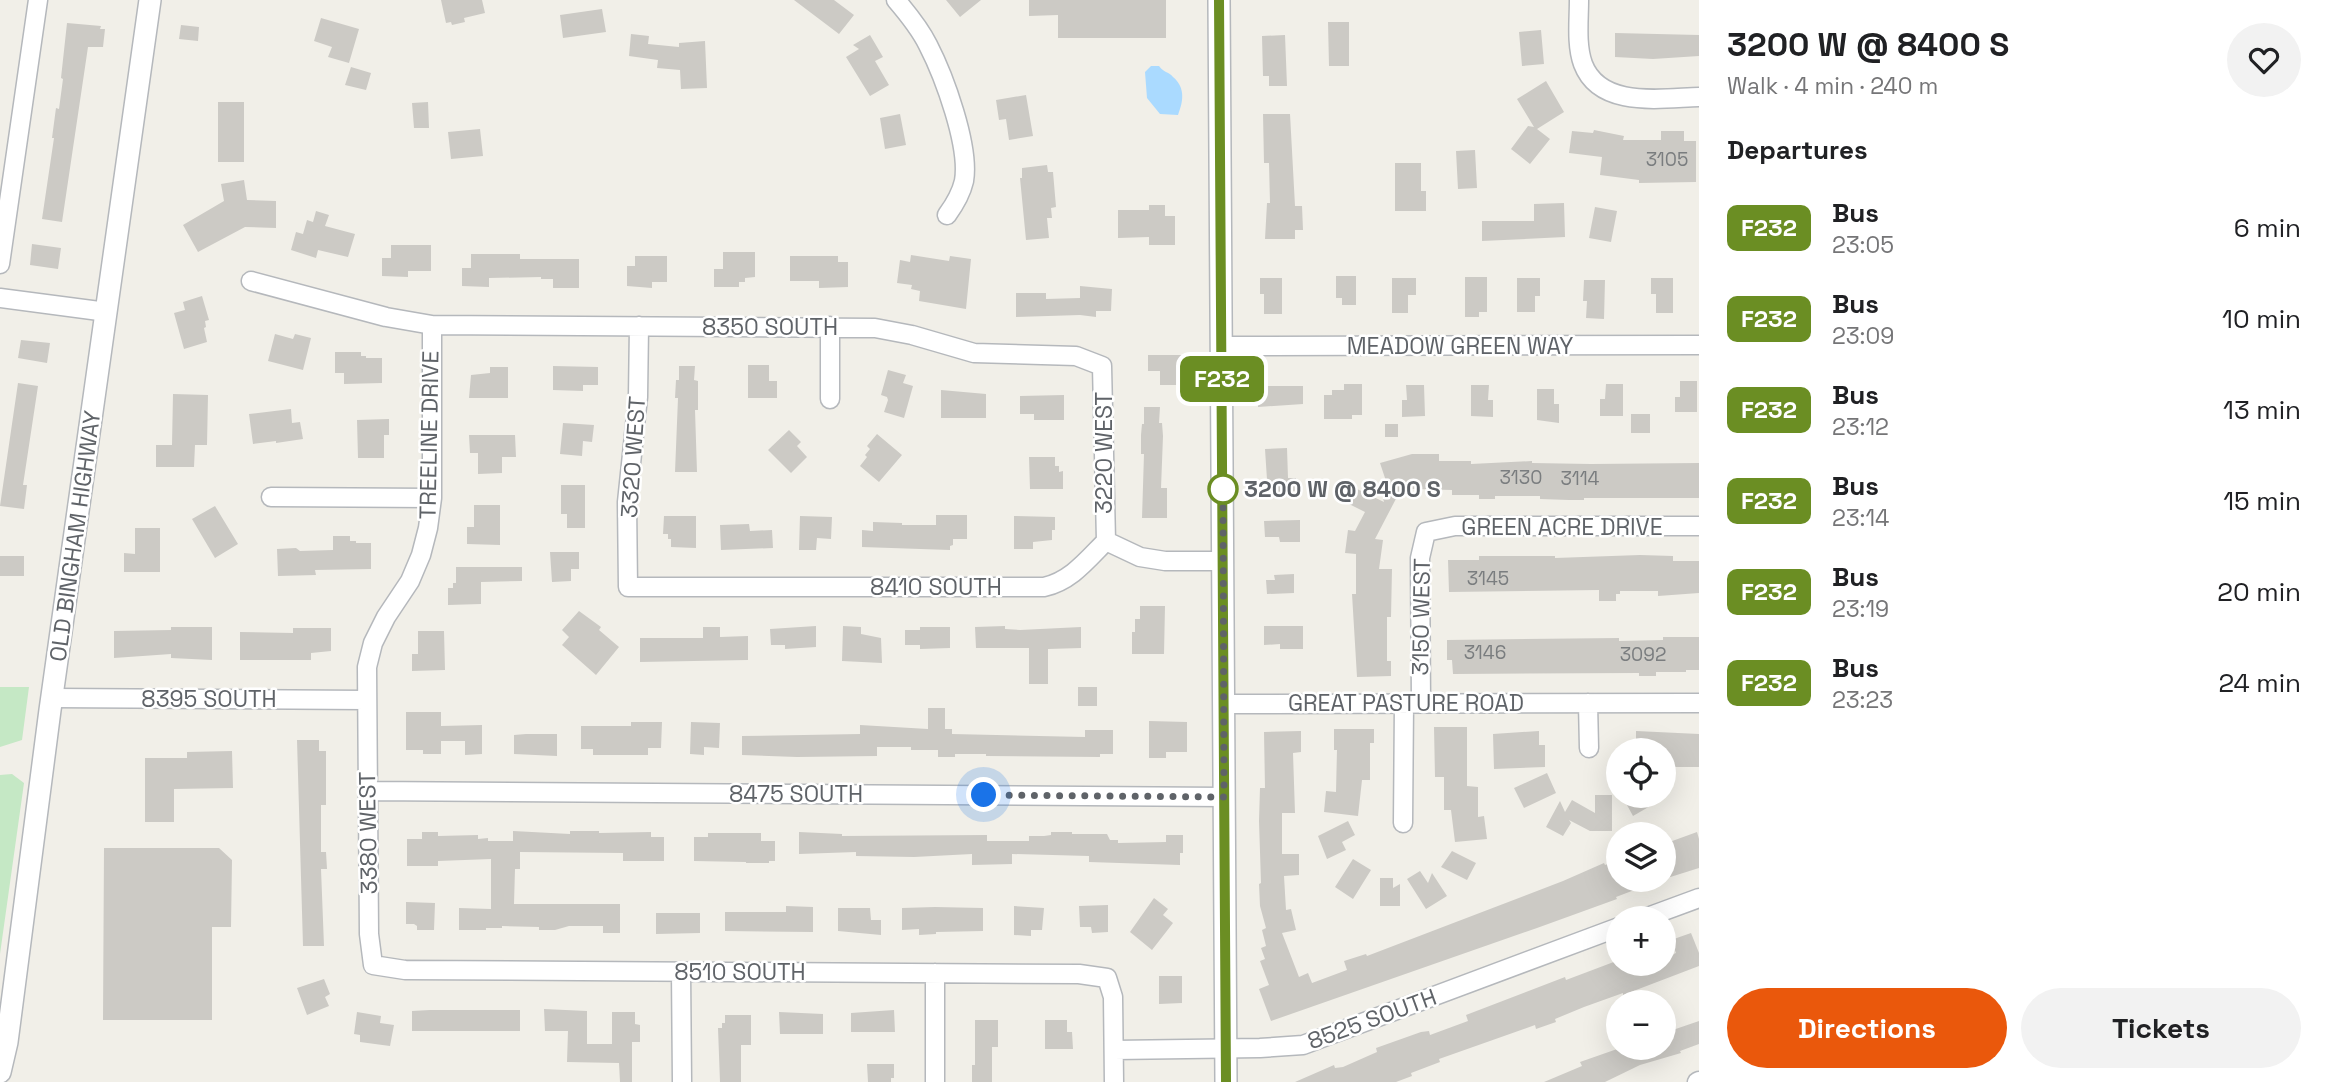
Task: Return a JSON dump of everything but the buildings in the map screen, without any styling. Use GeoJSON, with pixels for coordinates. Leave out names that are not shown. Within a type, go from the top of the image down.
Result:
{"type":"FeatureCollection","features":[{"type":"Feature","properties":{"kind":"street"},"geometry":{"type":"LineString","coordinates":[[0,264],[9,142],[38,0]]}},
{"type":"Feature","properties":{"kind":"street","name":"OLD BINGHAM HIGHWAY"},"geometry":{"type":"LineString","coordinates":[[0,1072],[7,1042],[52,698],[150,0]]}},
{"type":"Feature","properties":{"kind":"street"},"geometry":{"type":"LineString","coordinates":[[896,0],[927,43],[943,78],[959,133],[965,166],[964,182],[958,199],[947,215]]}},
{"type":"Feature","properties":{"kind":"street"},"geometry":{"type":"LineString","coordinates":[[1219,0],[1226,1082]]}},
{"type":"Feature","properties":{"kind":"street"},"geometry":{"type":"LineString","coordinates":[[1579,0],[1582,64],[1597,84],[1607,91],[1631,98],[1699,97]]}},
{"type":"Feature","properties":{"kind":"street","name":"8350 SOUTH"},"geometry":{"type":"LineString","coordinates":[[251,281],[386,317],[432,325],[875,328],[974,353],[1076,356],[1102,366]]}},
{"type":"Feature","properties":{"kind":"street"},"geometry":{"type":"LineString","coordinates":[[0,299],[107,313]]}},
{"type":"Feature","properties":{"kind":"street","name":"TREELINE DRIVE"},"geometry":{"type":"LineString","coordinates":[[366,700],[367,667],[373,643],[386,617],[410,582],[428,528],[432,498],[432,325]]}},
{"type":"Feature","properties":{"kind":"street","name":"3320 WEST"},"geometry":{"type":"LineString","coordinates":[[628,587],[627,502],[638,397],[639,326]]}},
{"type":"Feature","properties":{"kind":"street"},"geometry":{"type":"LineString","coordinates":[[830,326],[830,399]]}},
{"type":"Feature","properties":{"kind":"street","name":"MEADOW GREEN WAY"},"geometry":{"type":"LineString","coordinates":[[1222,346],[1699,345]]}},
{"type":"Feature","properties":{"kind":"street","name":"3220 WEST"},"geometry":{"type":"LineString","coordinates":[[1102,366],[1106,541]]}},
{"type":"Feature","properties":{"kind":"street"},"geometry":{"type":"LineString","coordinates":[[271,497],[432,498]]}},
{"type":"Feature","properties":{"kind":"street","name":"GREEN ACRE DRIVE"},"geometry":{"type":"LineString","coordinates":[[1426,532],[1455,526],[1699,526]]}},
{"type":"Feature","properties":{"kind":"street","name":"3150 WEST"},"geometry":{"type":"LineString","coordinates":[[1403,823],[1420,558],[1426,532]]}},
{"type":"Feature","properties":{"kind":"street"},"geometry":{"type":"LineString","coordinates":[[1106,541],[1140,557],[1165,561],[1223,561]]}},
{"type":"Feature","properties":{"kind":"street","name":"8410 SOUTH"},"geometry":{"type":"LineString","coordinates":[[628,587],[1044,587],[1059,584],[1069,578],[1106,541]]}},
{"type":"Feature","properties":{"kind":"street","name":"8395 SOUTH"},"geometry":{"type":"LineString","coordinates":[[52,698],[366,700]]}},
{"type":"Feature","properties":{"kind":"street","name":"3380 WEST"},"geometry":{"type":"LineString","coordinates":[[366,700],[369,934],[373,965]]}},
{"type":"Feature","properties":{"kind":"street"},"geometry":{"type":"LineString","coordinates":[[1588,703],[1589,748]]}},
{"type":"Feature","properties":{"kind":"street","name":"GREAT PASTURE ROAD"},"geometry":{"type":"LineString","coordinates":[[1224,704],[1699,703]]}},
{"type":"Feature","properties":{"kind":"street","name":"8475 SOUTH"},"geometry":{"type":"LineString","coordinates":[[368,792],[1224,797]]}},
{"type":"Feature","properties":{"kind":"street"},"geometry":{"type":"LineString","coordinates":[[1676,906],[1699,898]]}},
{"type":"Feature","properties":{"kind":"street","name":"8525 SOUTH"},"geometry":{"type":"LineString","coordinates":[[1114,1050],[1303,1045],[1606,933]]}},
{"type":"Feature","properties":{"kind":"street","name":"8510 SOUTH"},"geometry":{"type":"LineString","coordinates":[[373,965],[405,970],[1079,974],[1107,978],[1112,997],[1114,1050]]}},
{"type":"Feature","properties":{"kind":"street"},"geometry":{"type":"LineString","coordinates":[[681,971],[682,1082]]}},
{"type":"Feature","properties":{"kind":"street"},"geometry":{"type":"LineString","coordinates":[[935,973],[935,1082]]}},
{"type":"Feature","properties":{"kind":"street"},"geometry":{"type":"LineString","coordinates":[[1114,1050],[1114,1082]]}},
{"type":"Feature","properties":{"kind":"green space"},"geometry":{"type":"Polygon","coordinates":[[[0,687],[29,687],[22,740],[0,747],[0,687]]]}},
{"type":"Feature","properties":{"kind":"green space"},"geometry":{"type":"Polygon","coordinates":[[[12,774],[24,783],[0,954],[0,775],[12,774]]]}},
{"type":"Feature","properties":{"kind":"water"},"geometry":{"type":"Polygon","coordinates":[[[1151,66],[1159,66],[1180,86],[1182,100],[1178,115],[1160,114],[1147,98],[1145,72],[1151,66]]]}},
{"type":"Feature","properties":{"kind":"bus line","name":"F232"},"geometry":{"type":"LineString","coordinates":[[1219,0],[1226,1082]]}},
{"type":"Feature","properties":{"kind":"place","name":"3200 W @ 8400 S"},"geometry":{"type":"Point","coordinates":[1223,489]}},
{"type":"Feature","properties":{"kind":"route"},"geometry":{"type":"LineString","coordinates":[[984,795],[1224,797],[1223,480],[1223,489]]}}]}
